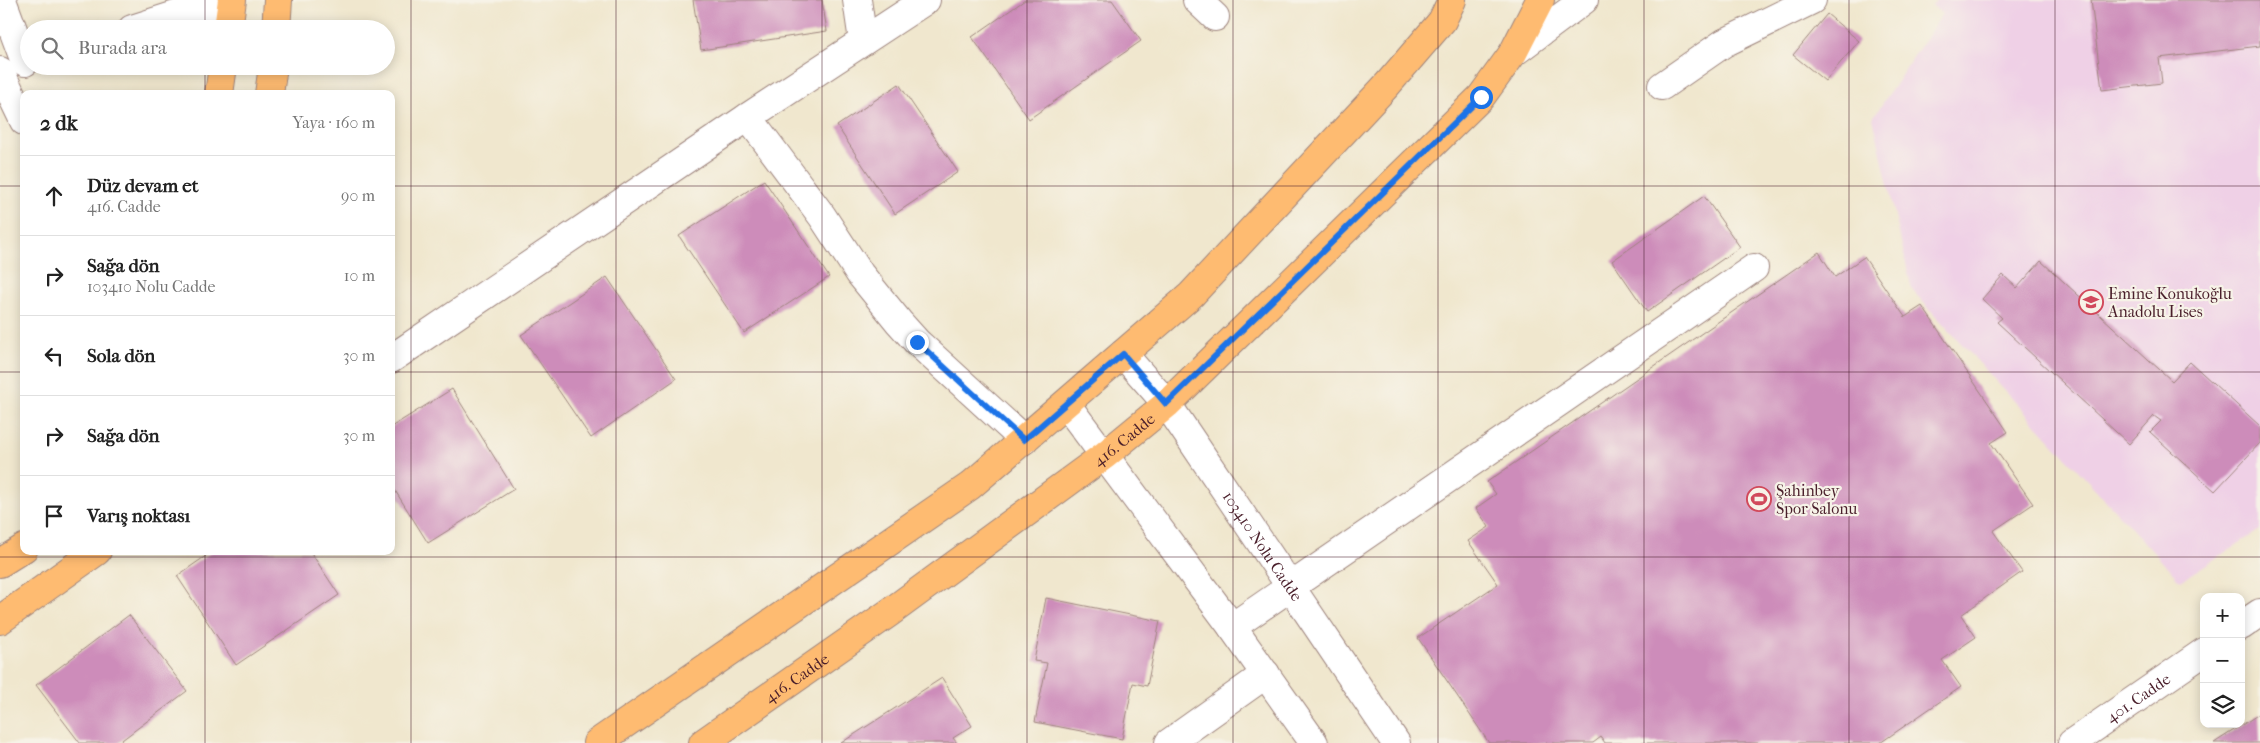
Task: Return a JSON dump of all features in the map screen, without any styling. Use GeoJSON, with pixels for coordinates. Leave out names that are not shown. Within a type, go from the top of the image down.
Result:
{"type":"FeatureCollection","features":[{"type":"Feature","properties":{"kind":"main road"},"geometry":{"type":"LineString","coordinates":[[277,20],[278,0]]}},
{"type":"Feature","properties":{"kind":"main road"},"geometry":{"type":"LineString","coordinates":[[597,743],[970,486],[1192,295],[1387,85],[1442,22],[1452,0]]}},
{"type":"Feature","properties":{"kind":"main road","name":"416. Cadde"},"geometry":{"type":"LineString","coordinates":[[702,743],[889,613],[1105,455],[1166,404],[1481,97],[1513,53],[1540,0]]}},
{"type":"Feature","properties":{"kind":"main road"},"geometry":{"type":"LineString","coordinates":[[219,90],[221,75]]}},
{"type":"Feature","properties":{"kind":"main road"},"geometry":{"type":"LineString","coordinates":[[270,90],[272,75]]}},
{"type":"Feature","properties":{"kind":"main road"},"geometry":{"type":"LineString","coordinates":[[0,620],[92,555]]}},
{"type":"Feature","properties":{"kind":"street"},"geometry":{"type":"LineString","coordinates":[[2,0],[20,101]]}},
{"type":"Feature","properties":{"kind":"street"},"geometry":{"type":"LineString","coordinates":[[857,0],[863,42]]}},
{"type":"Feature","properties":{"kind":"street"},"geometry":{"type":"LineString","coordinates":[[395,356],[748,117],[926,0]]}},
{"type":"Feature","properties":{"kind":"street","name":"416. Cadde"},"geometry":{"type":"LineString","coordinates":[[1513,53],[1584,0]]}},
{"type":"Feature","properties":{"kind":"street"},"geometry":{"type":"LineString","coordinates":[[1662,86],[1724,43],[1812,0]]}},
{"type":"Feature","properties":{"kind":"street"},"geometry":{"type":"LineString","coordinates":[[160,20],[185,12],[230,13]]}},
{"type":"Feature","properties":{"kind":"street"},"geometry":{"type":"LineString","coordinates":[[748,117],[822,216],[860,274],[899,322],[924,348],[1024,440]]}},
{"type":"Feature","properties":{"kind":"street"},"geometry":{"type":"LineString","coordinates":[[1232,627],[1754,268]]}},
{"type":"Feature","properties":{"kind":"street","name":"103410 Nolu Cadde"},"geometry":{"type":"LineString","coordinates":[[1123,354],[1166,404],[1396,743]]}},
{"type":"Feature","properties":{"kind":"street"},"geometry":{"type":"LineString","coordinates":[[1066,404],[1232,627],[1314,743]]}},
{"type":"Feature","properties":{"kind":"street"},"geometry":{"type":"LineString","coordinates":[[2245,623],[2260,613]]}},
{"type":"Feature","properties":{"kind":"street","name":"401. Cadde"},"geometry":{"type":"LineString","coordinates":[[2072,743],[2200,655]]}},
{"type":"Feature","properties":{"kind":"street"},"geometry":{"type":"LineString","coordinates":[[1169,743],[1266,674]]}},
{"type":"Feature","properties":{"kind":"shaded area","name":"Emine Konukoğlu Anadolu Lises"},"geometry":{"type":"Polygon","coordinates":[[[1937,0],[2260,0],[2260,530],[2180,581],[1912,290],[1873,118],[1942,14],[1932,5],[1937,0]]]}},
{"type":"Feature","properties":{"kind":"building"},"geometry":{"type":"Polygon","coordinates":[[[693,0],[822,0],[827,31],[701,50],[693,0]]]}},
{"type":"Feature","properties":{"kind":"building"},"geometry":{"type":"Polygon","coordinates":[[[1025,0],[1112,0],[1141,41],[1029,119],[972,37],[1025,0]]]}},
{"type":"Feature","properties":{"kind":"building"},"geometry":{"type":"Polygon","coordinates":[[[2091,0],[2260,0],[2260,46],[2159,58],[2162,83],[2102,90],[2091,0]]]}},
{"type":"Feature","properties":{"kind":"building"},"geometry":{"type":"Polygon","coordinates":[[[1827,14],[1859,41],[1825,81],[1793,55],[1827,14]]]}},
{"type":"Feature","properties":{"kind":"building"},"geometry":{"type":"Polygon","coordinates":[[[899,84],[958,172],[895,214],[837,126],[899,84]]]}},
{"type":"Feature","properties":{"kind":"building"},"geometry":{"type":"Polygon","coordinates":[[[764,180],[829,277],[744,333],[679,236],[764,180]]]}},
{"type":"Feature","properties":{"kind":"building"},"geometry":{"type":"Polygon","coordinates":[[[1704,196],[1740,247],[1647,312],[1612,261],[1704,196]]]}},
{"type":"Feature","properties":{"kind":"building","name":"Şahinbey Spor Salonu"},"geometry":{"type":"Polygon","coordinates":[[[1819,252],[1835,277],[1864,257],[1905,317],[1922,306],[2008,432],[1991,443],[2033,504],[1993,531],[2022,572],[1961,615],[1976,637],[1942,660],[1961,687],[1880,743],[1605,743],[1601,737],[1593,743],[1489,743],[1418,638],[1498,584],[1468,541],[1489,527],[1476,508],[1496,494],[1487,482],[1819,252]]]}},
{"type":"Feature","properties":{"kind":"building"},"geometry":{"type":"Polygon","coordinates":[[[2041,261],[2172,381],[2190,362],[2260,426],[2260,443],[2215,491],[2150,432],[2161,421],[2154,416],[2129,444],[1997,322],[2002,318],[1982,299],[2003,275],[2017,288],[2041,261]]]}},
{"type":"Feature","properties":{"kind":"building"},"geometry":{"type":"Polygon","coordinates":[[[607,277],[676,379],[591,438],[521,335],[607,277]]]}},
{"type":"Feature","properties":{"kind":"building"},"geometry":{"type":"Polygon","coordinates":[[[452,389],[514,489],[428,543],[395,490],[395,425],[452,389]]]}},
{"type":"Feature","properties":{"kind":"building"},"geometry":{"type":"Polygon","coordinates":[[[207,555],[313,555],[339,595],[236,665],[177,576],[207,555]]]}},
{"type":"Feature","properties":{"kind":"building"},"geometry":{"type":"Polygon","coordinates":[[[1046,598],[1160,621],[1147,686],[1133,683],[1122,739],[1035,722],[1047,663],[1034,661],[1046,598]]]}},
{"type":"Feature","properties":{"kind":"building"},"geometry":{"type":"Polygon","coordinates":[[[129,615],[187,691],[118,743],[80,743],[36,685],[129,615]]]}},
{"type":"Feature","properties":{"kind":"building"},"geometry":{"type":"Polygon","coordinates":[[[942,678],[972,726],[953,738],[957,743],[841,743],[942,678]]]}},
{"type":"Feature","properties":{"kind":"building"},"geometry":{"type":"Polygon","coordinates":[[[2259,714],[2260,743],[2214,743],[2237,728],[2245,728],[2245,723],[2259,714]]]}},
{"type":"Feature","properties":{"kind":"place","name":"Emine Konukoğlu Anadolu Lises"},"geometry":{"type":"Point","coordinates":[2091,302]}},
{"type":"Feature","properties":{"kind":"place","name":"Şahinbey Spor Salonu"},"geometry":{"type":"Point","coordinates":[1759,499]}},
{"type":"Feature","properties":{"kind":"route"},"geometry":{"type":"LineString","coordinates":[[917,342],[1024,440],[1123,354],[1166,404],[1481,97]]}}]}
